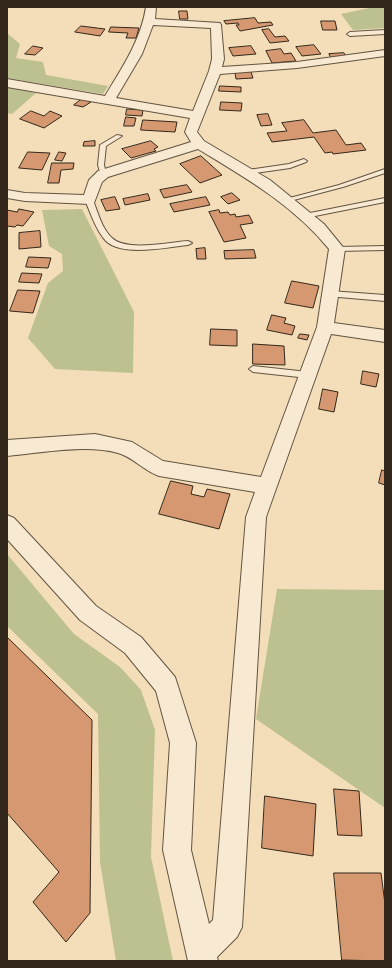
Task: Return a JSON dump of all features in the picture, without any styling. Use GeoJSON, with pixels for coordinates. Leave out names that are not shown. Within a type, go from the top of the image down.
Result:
{"type":"FeatureCollection","features":[{"type":"Feature","properties":{"kind":"street"},"geometry":{"type":"LineString","coordinates":[[109,99],[136,54],[150,14],[216,25],[218,59],[215,71],[191,132],[199,144],[265,183],[319,227],[337,249],[325,327],[256,517],[227,927],[202,957]]}},
{"type":"Feature","properties":{"kind":"street"},"geometry":{"type":"LineString","coordinates":[[215,71],[297,65],[385,53]]}},
{"type":"Feature","properties":{"kind":"street"},"geometry":{"type":"LineString","coordinates":[[7,83],[197,115]]}},
{"type":"Feature","properties":{"kind":"street"},"geometry":{"type":"LineString","coordinates":[[7,194],[25,197],[89,200],[96,180],[103,174],[199,144]]}},
{"type":"Feature","properties":{"kind":"street"},"geometry":{"type":"LineString","coordinates":[[325,327],[385,336]]}},
{"type":"Feature","properties":{"kind":"street"},"geometry":{"type":"LineString","coordinates":[[7,448],[95,441],[125,447],[159,468],[268,486]]}},
{"type":"Feature","properties":{"kind":"street"},"geometry":{"type":"LineString","coordinates":[[7,524],[88,613],[133,645],[166,685],[183,743],[177,850],[202,957]]}},
{"type":"Feature","properties":{"kind":"lane"},"geometry":{"type":"LineString","coordinates":[[350,34],[385,32]]}},
{"type":"Feature","properties":{"kind":"lane"},"geometry":{"type":"LineString","coordinates":[[103,174],[101,165],[103,146],[120,136]]}},
{"type":"Feature","properties":{"kind":"lane"},"geometry":{"type":"LineString","coordinates":[[248,172],[290,166],[304,161]]}},
{"type":"Feature","properties":{"kind":"lane"},"geometry":{"type":"LineString","coordinates":[[286,200],[341,186],[385,171]]}},
{"type":"Feature","properties":{"kind":"lane"},"geometry":{"type":"LineString","coordinates":[[89,200],[105,234],[113,244],[132,248],[188,243]]}},
{"type":"Feature","properties":{"kind":"lane"},"geometry":{"type":"LineString","coordinates":[[305,216],[385,200]]}},
{"type":"Feature","properties":{"kind":"lane"},"geometry":{"type":"LineString","coordinates":[[337,249],[385,248]]}},
{"type":"Feature","properties":{"kind":"lane"},"geometry":{"type":"LineString","coordinates":[[330,294],[385,298]]}},
{"type":"Feature","properties":{"kind":"lane"},"geometry":{"type":"LineString","coordinates":[[253,369],[308,374]]}},
{"type":"Feature","properties":{"kind":"green space"},"geometry":{"type":"Polygon","coordinates":[[[374,7],[385,7],[385,28],[353,30],[341,14],[374,7]]]}},
{"type":"Feature","properties":{"kind":"green space"},"geometry":{"type":"Polygon","coordinates":[[[7,33],[20,44],[16,58],[43,62],[46,75],[108,86],[103,94],[7,78],[7,33]]]}},
{"type":"Feature","properties":{"kind":"green space"},"geometry":{"type":"Polygon","coordinates":[[[7,87],[36,93],[12,114],[7,113],[7,87]]]}},
{"type":"Feature","properties":{"kind":"green space"},"geometry":{"type":"Polygon","coordinates":[[[82,209],[134,312],[133,373],[55,369],[28,338],[48,283],[63,271],[62,254],[49,246],[42,210],[82,209]]]}},
{"type":"Feature","properties":{"kind":"green space"},"geometry":{"type":"Polygon","coordinates":[[[7,554],[74,634],[120,667],[141,690],[155,730],[151,857],[173,961],[116,961],[100,862],[98,714],[7,626],[7,554]]]}},
{"type":"Feature","properties":{"kind":"green space"},"geometry":{"type":"Polygon","coordinates":[[[277,589],[385,590],[385,808],[256,719],[277,589]]]}},
{"type":"Feature","properties":{"kind":"building"},"geometry":{"type":"Polygon","coordinates":[[[179,11],[187,11],[188,19],[180,19],[179,11]]]}},
{"type":"Feature","properties":{"kind":"building"},"geometry":{"type":"Polygon","coordinates":[[[255,18],[258,23],[271,22],[273,25],[240,31],[236,25],[239,25],[238,23],[226,24],[224,21],[255,18]]]}},
{"type":"Feature","properties":{"kind":"building"},"geometry":{"type":"Polygon","coordinates":[[[321,21],[335,21],[337,30],[323,30],[321,21]]]}},
{"type":"Feature","properties":{"kind":"building"},"geometry":{"type":"Polygon","coordinates":[[[81,26],[105,29],[100,36],[75,32],[81,26]]]}},
{"type":"Feature","properties":{"kind":"building"},"geometry":{"type":"Polygon","coordinates":[[[111,27],[139,28],[136,38],[126,38],[128,33],[109,32],[111,27]]]}},
{"type":"Feature","properties":{"kind":"building"},"geometry":{"type":"Polygon","coordinates":[[[269,29],[275,37],[285,36],[289,41],[270,43],[262,30],[269,29]]]}},
{"type":"Feature","properties":{"kind":"building"},"geometry":{"type":"Polygon","coordinates":[[[314,45],[321,54],[302,56],[296,47],[314,45]]]}},
{"type":"Feature","properties":{"kind":"building"},"geometry":{"type":"Polygon","coordinates":[[[33,46],[43,48],[35,55],[25,54],[33,46]]]}},
{"type":"Feature","properties":{"kind":"building"},"geometry":{"type":"Polygon","coordinates":[[[251,46],[256,54],[233,56],[229,48],[251,46]]]}},
{"type":"Feature","properties":{"kind":"building"},"geometry":{"type":"Polygon","coordinates":[[[281,49],[284,54],[291,53],[296,61],[272,63],[266,51],[281,49]]]}},
{"type":"Feature","properties":{"kind":"building"},"geometry":{"type":"Polygon","coordinates":[[[344,53],[346,56],[331,58],[329,54],[344,53]]]}},
{"type":"Feature","properties":{"kind":"building"},"geometry":{"type":"Polygon","coordinates":[[[251,72],[253,78],[236,79],[235,73],[251,72]]]}},
{"type":"Feature","properties":{"kind":"building"},"geometry":{"type":"Polygon","coordinates":[[[220,86],[241,87],[241,92],[219,91],[220,86]]]}},
{"type":"Feature","properties":{"kind":"building"},"geometry":{"type":"Polygon","coordinates":[[[82,99],[91,102],[83,107],[74,105],[82,99]]]}},
{"type":"Feature","properties":{"kind":"building"},"geometry":{"type":"Polygon","coordinates":[[[221,102],[242,103],[241,111],[220,110],[221,102]]]}},
{"type":"Feature","properties":{"kind":"building"},"geometry":{"type":"Polygon","coordinates":[[[127,109],[143,110],[142,116],[126,115],[127,109]]]}},
{"type":"Feature","properties":{"kind":"building"},"geometry":{"type":"Polygon","coordinates":[[[31,111],[44,116],[50,111],[62,116],[44,128],[20,119],[31,111]]]}},
{"type":"Feature","properties":{"kind":"building"},"geometry":{"type":"Polygon","coordinates":[[[268,114],[272,125],[261,126],[257,115],[268,114]]]}},
{"type":"Feature","properties":{"kind":"building"},"geometry":{"type":"Polygon","coordinates":[[[126,117],[136,118],[134,126],[124,126],[126,117]]]}},
{"type":"Feature","properties":{"kind":"building"},"geometry":{"type":"Polygon","coordinates":[[[143,120],[177,122],[175,132],[141,130],[143,120]]]}},
{"type":"Feature","properties":{"kind":"building"},"geometry":{"type":"Polygon","coordinates":[[[304,120],[313,133],[336,130],[346,145],[361,143],[366,150],[333,154],[332,152],[325,153],[314,137],[272,142],[267,133],[287,131],[282,123],[304,120]]]}},
{"type":"Feature","properties":{"kind":"building"},"geometry":{"type":"Polygon","coordinates":[[[95,141],[95,146],[83,146],[84,142],[95,141]]]}},
{"type":"Feature","properties":{"kind":"building"},"geometry":{"type":"Polygon","coordinates":[[[151,141],[158,147],[154,149],[156,151],[131,158],[122,149],[151,141]]]}},
{"type":"Feature","properties":{"kind":"building"},"geometry":{"type":"Polygon","coordinates":[[[28,152],[50,153],[42,170],[19,168],[28,152]]]}},
{"type":"Feature","properties":{"kind":"building"},"geometry":{"type":"Polygon","coordinates":[[[59,152],[66,153],[62,161],[55,160],[59,152]]]}},
{"type":"Feature","properties":{"kind":"building"},"geometry":{"type":"Polygon","coordinates":[[[201,156],[222,175],[200,183],[180,164],[201,156]]]}},
{"type":"Feature","properties":{"kind":"building"},"geometry":{"type":"Polygon","coordinates":[[[52,163],[74,163],[73,169],[61,170],[59,183],[48,183],[52,163]]]}},
{"type":"Feature","properties":{"kind":"building"},"geometry":{"type":"Polygon","coordinates":[[[187,185],[192,192],[164,198],[160,190],[187,185]]]}},
{"type":"Feature","properties":{"kind":"building"},"geometry":{"type":"Polygon","coordinates":[[[232,193],[240,200],[228,204],[221,197],[232,193]]]}},
{"type":"Feature","properties":{"kind":"building"},"geometry":{"type":"Polygon","coordinates":[[[148,194],[150,200],[125,205],[123,199],[148,194]]]}},
{"type":"Feature","properties":{"kind":"building"},"geometry":{"type":"Polygon","coordinates":[[[115,197],[120,209],[106,211],[101,200],[115,197]]]}},
{"type":"Feature","properties":{"kind":"building"},"geometry":{"type":"Polygon","coordinates":[[[206,197],[210,205],[174,212],[170,204],[206,197]]]}},
{"type":"Feature","properties":{"kind":"building"},"geometry":{"type":"Polygon","coordinates":[[[19,209],[34,212],[23,226],[7,226],[7,210],[17,212],[19,209]]]}},
{"type":"Feature","properties":{"kind":"building"},"geometry":{"type":"Polygon","coordinates":[[[219,210],[220,213],[228,212],[230,215],[235,214],[236,217],[249,215],[253,223],[240,225],[246,238],[224,242],[209,212],[219,210]]]}},
{"type":"Feature","properties":{"kind":"building"},"geometry":{"type":"Polygon","coordinates":[[[40,231],[41,247],[19,249],[19,233],[40,231]]]}},
{"type":"Feature","properties":{"kind":"building"},"geometry":{"type":"Polygon","coordinates":[[[205,248],[206,259],[197,259],[196,249],[205,248]]]}},
{"type":"Feature","properties":{"kind":"building"},"geometry":{"type":"Polygon","coordinates":[[[254,250],[256,258],[225,259],[224,251],[254,250]]]}},
{"type":"Feature","properties":{"kind":"building"},"geometry":{"type":"Polygon","coordinates":[[[29,257],[51,258],[48,268],[26,267],[29,257]]]}},
{"type":"Feature","properties":{"kind":"building"},"geometry":{"type":"Polygon","coordinates":[[[22,273],[42,274],[39,283],[19,282],[22,273]]]}},
{"type":"Feature","properties":{"kind":"building"},"geometry":{"type":"Polygon","coordinates":[[[292,281],[319,286],[313,308],[285,303],[292,281]]]}},
{"type":"Feature","properties":{"kind":"building"},"geometry":{"type":"Polygon","coordinates":[[[18,290],[40,291],[33,313],[10,311],[18,290]]]}},
{"type":"Feature","properties":{"kind":"building"},"geometry":{"type":"Polygon","coordinates":[[[272,315],[286,318],[284,323],[295,326],[292,335],[267,330],[272,315]]]}},
{"type":"Feature","properties":{"kind":"building"},"geometry":{"type":"Polygon","coordinates":[[[211,329],[237,330],[237,346],[210,345],[211,329]]]}},
{"type":"Feature","properties":{"kind":"building"},"geometry":{"type":"Polygon","coordinates":[[[300,334],[309,335],[307,340],[298,338],[300,334]]]}},
{"type":"Feature","properties":{"kind":"building"},"geometry":{"type":"Polygon","coordinates":[[[253,344],[284,346],[285,365],[253,364],[253,344]]]}},
{"type":"Feature","properties":{"kind":"building"},"geometry":{"type":"Polygon","coordinates":[[[363,371],[379,374],[376,387],[361,384],[363,371]]]}},
{"type":"Feature","properties":{"kind":"building"},"geometry":{"type":"Polygon","coordinates":[[[323,389],[338,392],[334,412],[319,409],[323,389]]]}},
{"type":"Feature","properties":{"kind":"building"},"geometry":{"type":"Polygon","coordinates":[[[382,470],[385,471],[385,485],[379,483],[382,470]]]}},
{"type":"Feature","properties":{"kind":"building"},"geometry":{"type":"Polygon","coordinates":[[[171,481],[193,486],[191,494],[204,497],[207,489],[230,494],[219,529],[159,514],[171,481]]]}},
{"type":"Feature","properties":{"kind":"building"},"geometry":{"type":"Polygon","coordinates":[[[7,637],[92,720],[90,913],[66,942],[33,902],[59,872],[7,813],[7,637]]]}},
{"type":"Feature","properties":{"kind":"building"},"geometry":{"type":"Polygon","coordinates":[[[334,789],[359,791],[362,836],[338,835],[334,789]]]}},
{"type":"Feature","properties":{"kind":"building"},"geometry":{"type":"Polygon","coordinates":[[[265,796],[316,804],[313,856],[262,848],[265,796]]]}},
{"type":"Feature","properties":{"kind":"building"},"geometry":{"type":"Polygon","coordinates":[[[334,873],[381,873],[385,904],[385,961],[342,960],[334,873]]]}}]}
